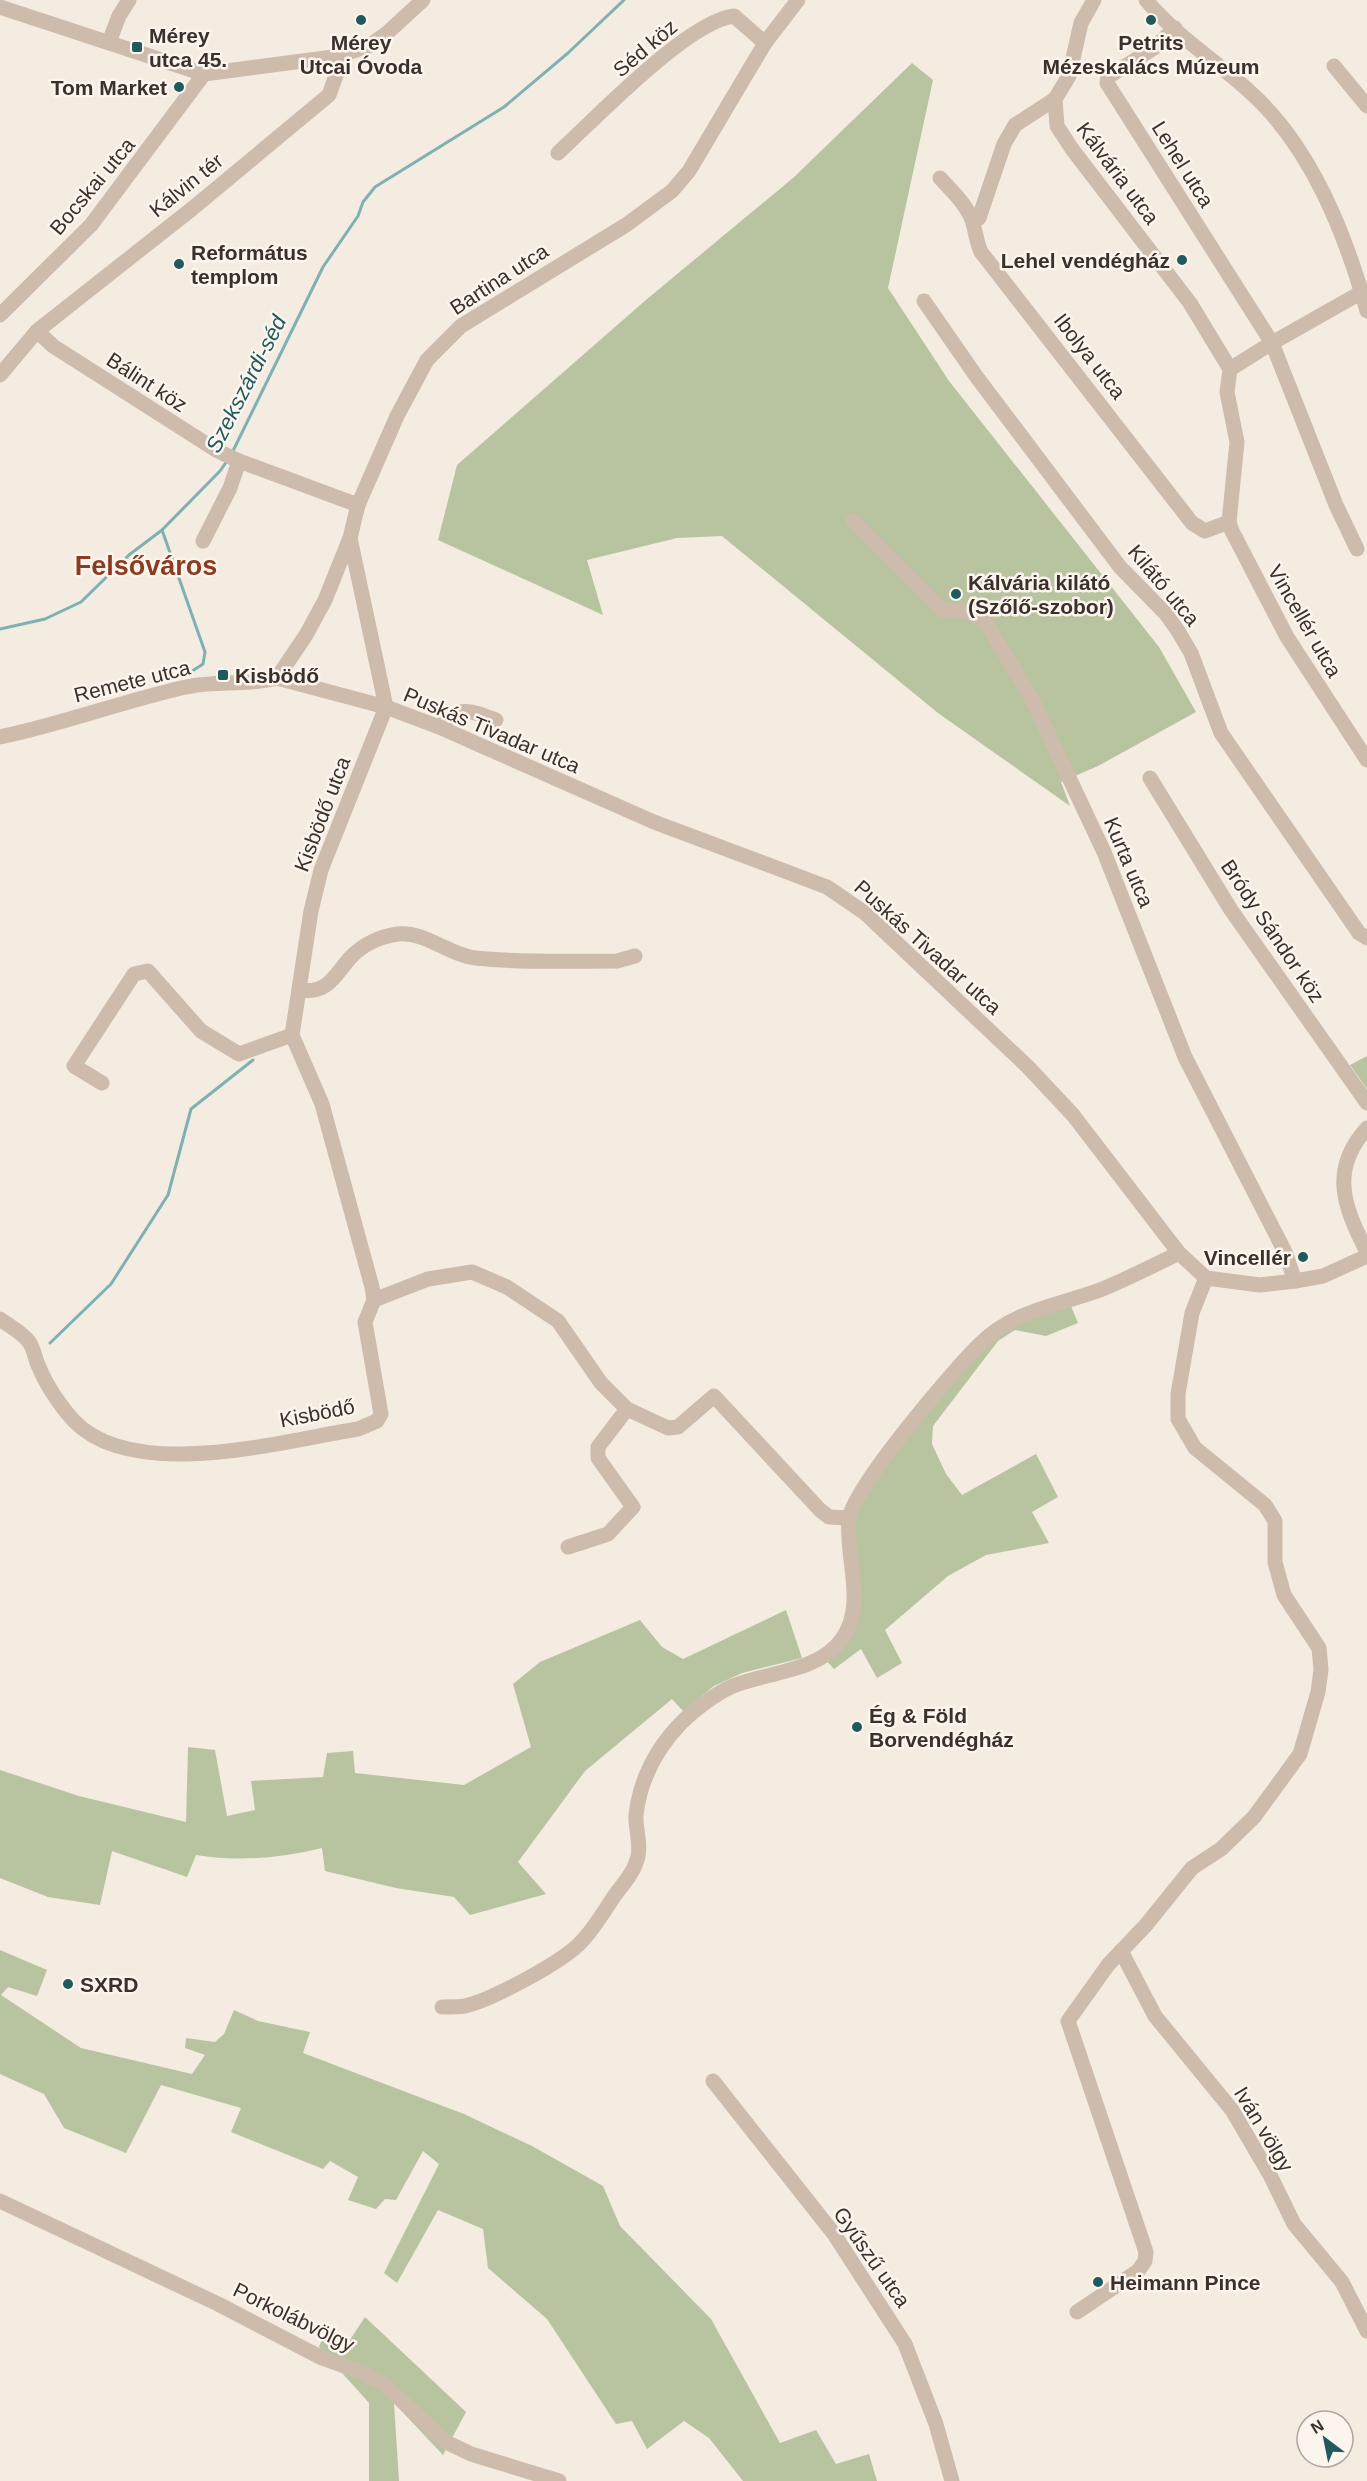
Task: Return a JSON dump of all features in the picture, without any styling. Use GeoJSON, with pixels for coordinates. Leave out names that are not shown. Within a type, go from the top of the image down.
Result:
{"type":"FeatureCollection","features":[{"type":"Feature","properties":{"kind":"street"},"geometry":{"type":"LineString","coordinates":[[109,42],[119,16],[129,0]]}},
{"type":"Feature","properties":{"kind":"street"},"geometry":{"type":"LineString","coordinates":[[0,7],[204,74],[333,57],[369,46],[386,34],[423,0]]}},
{"type":"Feature","properties":{"kind":"street","name":"Bartina utca"},"geometry":{"type":"LineString","coordinates":[[277,678],[306,635],[324,600],[350,538],[358,505],[397,416],[427,360],[462,326],[626,225],[672,191],[689,171],[765,43],[798,0]]}},
{"type":"Feature","properties":{"kind":"street"},"geometry":{"type":"LineString","coordinates":[[980,218],[1004,144],[1015,125],[1055,99],[1069,76],[1081,23],[1094,0]]}},
{"type":"Feature","properties":{"kind":"street"},"geometry":{"type":"LineString","coordinates":[[1146,0],[1251,93],[1292,143],[1334,216],[1367,311]]}},
{"type":"Feature","properties":{"kind":"street","name":"Séd köz"},"geometry":{"type":"LineString","coordinates":[[558,153],[675,48],[712,22],[734,16],[765,43]]}},
{"type":"Feature","properties":{"kind":"street","name":"Lehel utca"},"geometry":{"type":"LineString","coordinates":[[1175,28],[1154,48],[1108,77],[1107,83],[1272,344]]}},
{"type":"Feature","properties":{"kind":"street","name":"Kálvin tér"},"geometry":{"type":"LineString","coordinates":[[0,375],[37,331],[193,208],[329,95],[337,73],[333,57]]}},
{"type":"Feature","properties":{"kind":"street"},"geometry":{"type":"LineString","coordinates":[[1334,66],[1367,106]]}},
{"type":"Feature","properties":{"kind":"street","name":"Bocskai utca"},"geometry":{"type":"LineString","coordinates":[[0,315],[91,225],[132,174],[204,74]]}},
{"type":"Feature","properties":{"kind":"street","name":"Kálvária utca"},"geometry":{"type":"LineString","coordinates":[[1055,99],[1057,126],[1072,149],[1190,303],[1230,369]]}},
{"type":"Feature","properties":{"kind":"street","name":"Ibolya utca"},"geometry":{"type":"LineString","coordinates":[[940,178],[966,208],[973,222],[974,238],[981,252],[1192,523],[1205,531],[1230,527]]}},
{"type":"Feature","properties":{"kind":"street"},"geometry":{"type":"LineString","coordinates":[[1230,527],[1237,442],[1227,392],[1230,369],[1362,292]]}},
{"type":"Feature","properties":{"kind":"street","name":"Kilátó utca"},"geometry":{"type":"LineString","coordinates":[[924,301],[976,376],[1120,567],[1166,614],[1178,631],[1191,653],[1221,734],[1308,862],[1359,933],[1367,938]]}},
{"type":"Feature","properties":{"kind":"street","name":"Bálint köz"},"geometry":{"type":"LineString","coordinates":[[37,331],[53,346],[216,450],[239,461],[358,505]]}},
{"type":"Feature","properties":{"kind":"street"},"geometry":{"type":"LineString","coordinates":[[1272,344],[1336,505],[1357,549]]}},
{"type":"Feature","properties":{"kind":"street"},"geometry":{"type":"LineString","coordinates":[[203,541],[230,488],[239,461]]}},
{"type":"Feature","properties":{"kind":"street","name":"Kurta utca"},"geometry":{"type":"LineString","coordinates":[[853,521],[942,610],[970,612],[986,623],[1032,699],[1104,852],[1185,1057],[1285,1252],[1295,1281]]}},
{"type":"Feature","properties":{"kind":"street","name":"Vincellér utca"},"geometry":{"type":"LineString","coordinates":[[1230,527],[1287,638],[1367,760]]}},
{"type":"Feature","properties":{"kind":"street"},"geometry":{"type":"LineString","coordinates":[[350,538],[386,707]]}},
{"type":"Feature","properties":{"kind":"street","name":"Puskás Tivadar utca"},"geometry":{"type":"LineString","coordinates":[[277,678],[386,707],[439,727],[654,822],[827,887],[865,913],[1028,1067],[1073,1115],[1179,1253],[1206,1278]]}},
{"type":"Feature","properties":{"kind":"street","name":"Remete utca"},"geometry":{"type":"LineString","coordinates":[[0,737],[36,730],[189,686],[264,682],[277,678]]}},
{"type":"Feature","properties":{"kind":"street","name":"Kisbödő utca"},"geometry":{"type":"LineString","coordinates":[[292,1035],[311,911],[321,870],[386,707]]}},
{"type":"Feature","properties":{"kind":"street"},"geometry":{"type":"LineString","coordinates":[[439,727],[453,714],[462,711],[496,720]]}},
{"type":"Feature","properties":{"kind":"street","name":"Bródy Sándor köz"},"geometry":{"type":"LineString","coordinates":[[1150,778],[1231,910],[1367,1103]]}},
{"type":"Feature","properties":{"kind":"street"},"geometry":{"type":"LineString","coordinates":[[300,990],[319,990],[340,974],[349,959],[363,946],[384,936],[400,933],[474,958],[617,961],[635,956]]}},
{"type":"Feature","properties":{"kind":"street"},"geometry":{"type":"LineString","coordinates":[[102,1083],[74,1066],[134,974],[148,971],[201,1031],[240,1054],[292,1035],[322,1104],[374,1300],[428,1279],[472,1272],[485,1276],[507,1287],[558,1321],[601,1383],[627,1409],[668,1428],[678,1427],[714,1396],[820,1510],[830,1517],[849,1518]]}},
{"type":"Feature","properties":{"kind":"street"},"geometry":{"type":"LineString","coordinates":[[1077,2312],[1138,2271],[1145,2261],[1146,2252],[1068,2021],[1121,1951],[1146,1925],[1192,1868],[1221,1849],[1254,1817],[1300,1754],[1321,1670],[1318,1648],[1284,1595],[1279,1580],[1275,1562],[1275,1521],[1265,1505],[1195,1448],[1178,1419],[1180,1385],[1192,1313],[1206,1278],[1260,1285],[1295,1281],[1323,1276],[1367,1254],[1346,1204],[1342,1185],[1347,1160],[1354,1142],[1367,1128]]}},
{"type":"Feature","properties":{"kind":"street"},"geometry":{"type":"LineString","coordinates":[[442,2007],[466,2006],[498,1992],[557,1962],[583,1941],[633,1870],[638,1855],[636,1818],[646,1773],[662,1746],[683,1721],[730,1687],[813,1661],[831,1651],[843,1638],[851,1620],[854,1598],[849,1518],[869,1477],[981,1342],[1011,1322],[1046,1306],[1097,1291],[1143,1272],[1179,1253]]}},
{"type":"Feature","properties":{"kind":"street","name":"Kisbödő"},"geometry":{"type":"LineString","coordinates":[[0,1319],[29,1341],[39,1370],[68,1414],[79,1426],[110,1443],[142,1453],[182,1455],[358,1429],[377,1421],[381,1414],[365,1322],[374,1300]]}},
{"type":"Feature","properties":{"kind":"street"},"geometry":{"type":"LineString","coordinates":[[568,1547],[608,1534],[633,1507],[598,1458],[598,1447],[627,1409]]}},
{"type":"Feature","properties":{"kind":"street","name":"Iván völgy"},"geometry":{"type":"LineString","coordinates":[[1121,1951],[1155,2016],[1232,2110],[1264,2165],[1294,2224],[1342,2282],[1367,2331]]}},
{"type":"Feature","properties":{"kind":"street","name":"Gyűszű utca"},"geometry":{"type":"LineString","coordinates":[[713,2081],[834,2234],[894,2325],[905,2344],[936,2424],[952,2481]]}},
{"type":"Feature","properties":{"kind":"street","name":"Porkolábvölgy"},"geometry":{"type":"LineString","coordinates":[[0,2201],[219,2304],[322,2358],[361,2372],[384,2384],[446,2442],[471,2454],[559,2481]]}},
{"type":"Feature","properties":{"kind":"green space"},"geometry":{"type":"Polygon","coordinates":[[[912,63],[933,80],[888,288],[949,381],[1159,647],[1196,712],[1098,766],[1061,782],[1070,806],[938,713],[722,536],[677,538],[587,560],[603,615],[438,540],[457,465],[647,299],[793,178],[912,63]]]}},
{"type":"Feature","properties":{"kind":"green space"},"geometry":{"type":"Polygon","coordinates":[[[1367,1056],[1367,1089],[1350,1065],[1367,1056]]]}},
{"type":"Feature","properties":{"kind":"green space"},"geometry":{"type":"Polygon","coordinates":[[[1068,1299],[1078,1323],[1046,1336],[1015,1330],[998,1341],[933,1426],[932,1444],[946,1474],[962,1495],[1036,1454],[1058,1497],[1032,1512],[1049,1543],[986,1555],[948,1576],[885,1630],[902,1663],[877,1678],[861,1649],[834,1669],[823,1657],[851,1620],[849,1518],[869,1477],[981,1342],[1068,1299]]]}},
{"type":"Feature","properties":{"kind":"green space"},"geometry":{"type":"Polygon","coordinates":[[[786,1610],[802,1658],[742,1673],[714,1686],[683,1711],[672,1699],[585,1771],[518,1862],[546,1894],[470,1915],[454,1897],[396,1888],[325,1871],[322,1848],[259,1858],[196,1855],[187,1877],[112,1851],[100,1905],[48,1897],[0,1878],[0,1770],[79,1796],[186,1822],[188,1747],[215,1750],[227,1816],[255,1810],[251,1781],[323,1777],[327,1753],[353,1751],[355,1773],[464,1785],[531,1747],[513,1684],[540,1662],[640,1620],[662,1647],[683,1659],[786,1610]]]}},
{"type":"Feature","properties":{"kind":"green space"},"geometry":{"type":"Polygon","coordinates":[[[0,1950],[47,1970],[37,1996],[8,1987],[1,1995],[81,2048],[192,2074],[205,2055],[185,2048],[186,2038],[215,2042],[224,2034],[234,2010],[258,2021],[310,2032],[303,2053],[464,2114],[532,2146],[603,2186],[620,2226],[711,2319],[780,2443],[816,2430],[836,2464],[869,2454],[877,2481],[743,2481],[709,2438],[684,2421],[647,2449],[632,2421],[616,2424],[547,2319],[488,2268],[483,2229],[438,2210],[397,2283],[384,2273],[439,2164],[423,2151],[396,2200],[385,2199],[376,2209],[348,2200],[358,2177],[330,2161],[323,2169],[231,2132],[241,2108],[161,2085],[126,2153],[64,2128],[44,2094],[0,2074],[0,1950]]]}},
{"type":"Feature","properties":{"kind":"green space"},"geometry":{"type":"Polygon","coordinates":[[[365,2317],[466,2412],[443,2455],[394,2403],[399,2481],[369,2481],[369,2403],[319,2347],[322,2339],[342,2352],[365,2317]]]}},
{"type":"Feature","properties":{"kind":"waterway","name":"Szekszárdi-séd"},"geometry":{"type":"LineString","coordinates":[[232,453],[323,267],[358,216],[363,202],[375,187],[504,107],[568,53],[624,0]]}},
{"type":"Feature","properties":{"kind":"waterway","name":"Szekszárdi-séd"},"geometry":{"type":"LineString","coordinates":[[0,629],[45,619],[81,602],[129,555],[162,530],[227,461]]}},
{"type":"Feature","properties":{"kind":"waterway"},"geometry":{"type":"LineString","coordinates":[[162,530],[205,652],[203,664],[186,675]]}},
{"type":"Feature","properties":{"kind":"waterway"},"geometry":{"type":"LineString","coordinates":[[50,1343],[111,1284],[168,1195],[191,1109],[253,1060]]}},
{"type":"Feature","properties":{"kind":"place","name":"Mérey Utcai Óvoda"},"geometry":{"type":"Point","coordinates":[361,20]}},
{"type":"Feature","properties":{"kind":"place","name":"Petrits Mézeskalács Múzeum"},"geometry":{"type":"Point","coordinates":[1151,20]}},
{"type":"Feature","properties":{"kind":"place","name":"Mérey utca 45."},"geometry":{"type":"Point","coordinates":[137,47]}},
{"type":"Feature","properties":{"kind":"place","name":"Tom Market"},"geometry":{"type":"Point","coordinates":[179,87]}},
{"type":"Feature","properties":{"kind":"place","name":"Lehel vendégház"},"geometry":{"type":"Point","coordinates":[1182,260]}},
{"type":"Feature","properties":{"kind":"place","name":"Református templom"},"geometry":{"type":"Point","coordinates":[179,264]}},
{"type":"Feature","properties":{"kind":"place","name":"Kálvária kilátó (Szőlő-szobor)"},"geometry":{"type":"Point","coordinates":[956,594]}},
{"type":"Feature","properties":{"kind":"place","name":"Kisbödő"},"geometry":{"type":"Point","coordinates":[223,675]}},
{"type":"Feature","properties":{"kind":"place","name":"Vincellér"},"geometry":{"type":"Point","coordinates":[1303,1257]}},
{"type":"Feature","properties":{"kind":"place","name":"Ég & Föld Borvendégház"},"geometry":{"type":"Point","coordinates":[857,1727]}},
{"type":"Feature","properties":{"kind":"place","name":"SXRD"},"geometry":{"type":"Point","coordinates":[68,1984]}},
{"type":"Feature","properties":{"kind":"place","name":"Heimann Pince"},"geometry":{"type":"Point","coordinates":[1098,2282]}},
{"type":"Feature","properties":{"kind":"district","name":"Felsőváros"},"geometry":{"type":"Point","coordinates":[146,566]}}]}
